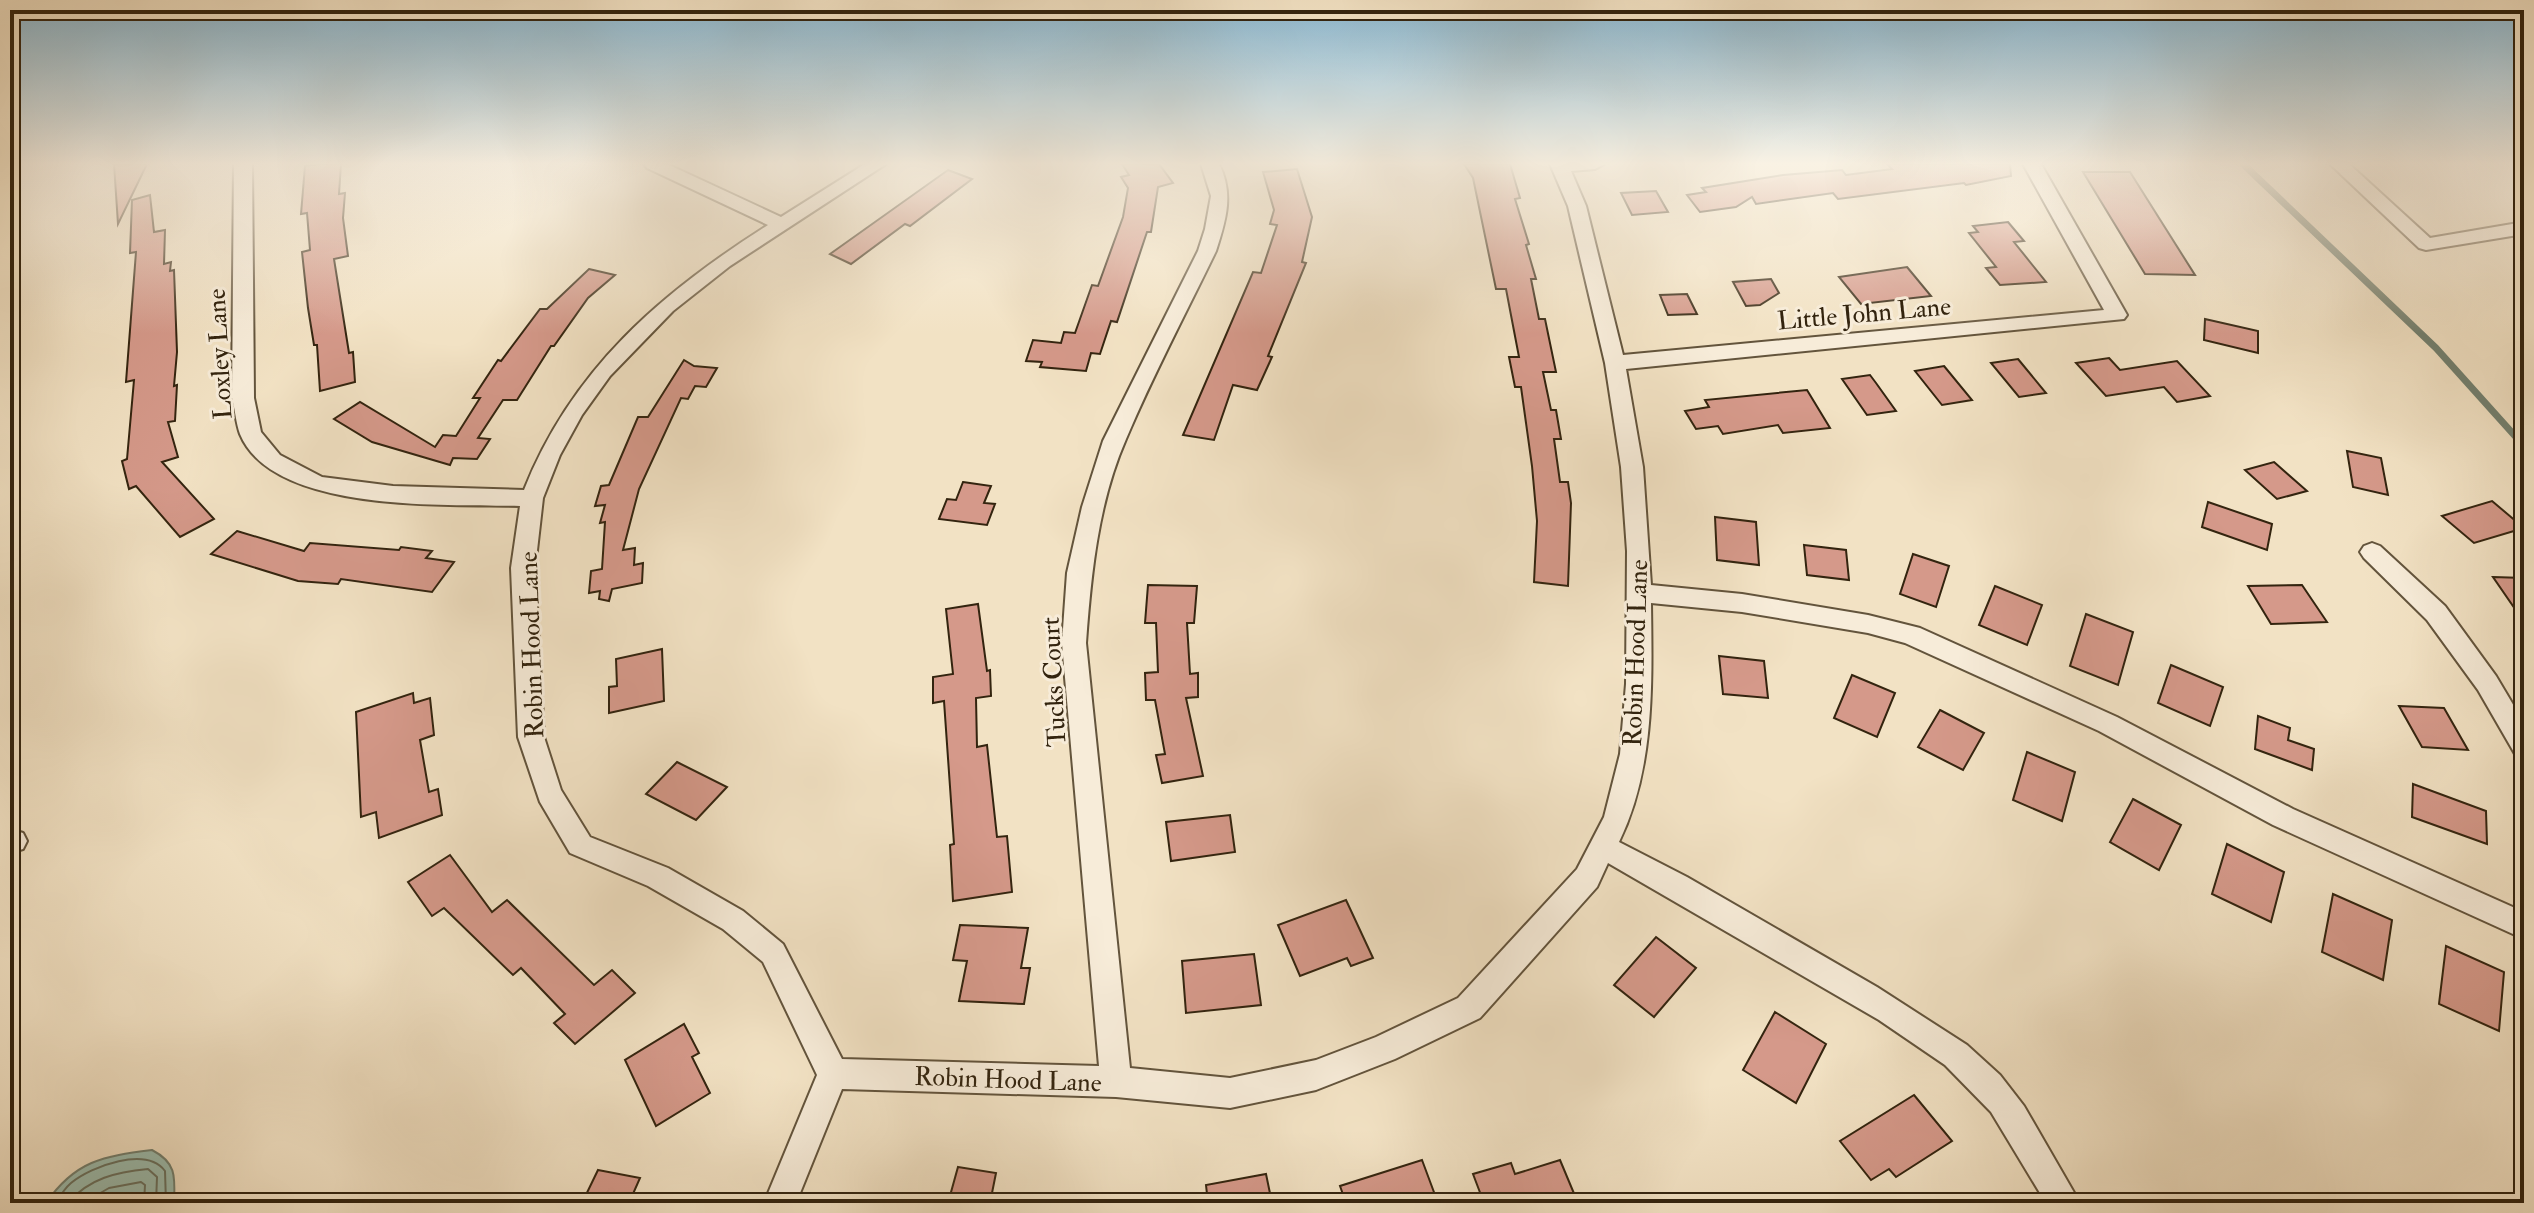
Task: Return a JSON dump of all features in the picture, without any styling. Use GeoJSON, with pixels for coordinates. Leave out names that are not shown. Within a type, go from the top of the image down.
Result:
{"type":"FeatureCollection","features":[{"type":"Feature","properties":{"kind":"street","name":"Loxley Lane"},"geometry":{"type":"LineString","coordinates":[[243,221],[243,398],[251,434],[272,460],[317,484],[393,494],[532,498]]}},
{"type":"Feature","properties":{"kind":"street"},"geometry":{"type":"LineString","coordinates":[[773,221],[780,224]]}},
{"type":"Feature","properties":{"kind":"street","name":"Robin Hood Lane"},"geometry":{"type":"LineString","coordinates":[[785,221],[723,262],[629,341],[573,412],[549,455],[532,498],[523,568],[531,737],[549,794],[580,845],[658,877],[733,920],[773,953],[833,1074],[1116,1082],[1230,1093],[1316,1075],[1384,1049],[1469,1008],[1587,878],[1617,818],[1633,754],[1639,684],[1639,593],[1632,467],[1615,363],[1581,221]]}},
{"type":"Feature","properties":{"kind":"street","name":"Tucks Court"},"geometry":{"type":"LineString","coordinates":[[1116,1082],[1074,643],[1079,573],[1093,507],[1114,441],[1207,251],[1217,221]]}},
{"type":"Feature","properties":{"kind":"street","name":"Little John Lane"},"geometry":{"type":"LineString","coordinates":[[1615,363],[2117,315],[2064,221]]}},
{"type":"Feature","properties":{"kind":"street"},"geometry":{"type":"LineString","coordinates":[[2401,221],[2426,244],[2524,228]]}},
{"type":"Feature","properties":{"kind":"street"},"geometry":{"type":"LineString","coordinates":[[2372,552],[2436,613],[2487,683],[2524,746]]}},
{"type":"Feature","properties":{"kind":"street"},"geometry":{"type":"LineString","coordinates":[[1639,593],[1742,603],[1868,624],[1911,635],[2108,724],[2283,817],[2524,926]]}},
{"type":"Feature","properties":{"kind":"street"},"geometry":{"type":"LineString","coordinates":[[1602,847],[1683,887],[1882,1005],[1943,1046],[1978,1074],[2007,1110],[2064,1203]]}},
{"type":"Feature","properties":{"kind":"street"},"geometry":{"type":"LineString","coordinates":[[780,1203],[833,1074]]}},
{"type":"Feature","properties":{"kind":"water"},"geometry":{"type":"Polygon","coordinates":[[[152,1150],[166,1160],[173,1172],[174,1203],[46,1203],[79,1169],[105,1158],[152,1150]]]}},
{"type":"Feature","properties":{"kind":"building"},"geometry":{"type":"Polygon","coordinates":[[[131,221],[153,221],[154,232],[165,230],[164,264],[171,262],[170,271],[174,270],[177,352],[175,421],[168,422],[178,457],[162,462],[214,519],[180,537],[136,486],[129,489],[122,461],[127,459],[134,380],[126,382],[136,252],[130,253],[131,221]]]}},
{"type":"Feature","properties":{"kind":"building"},"geometry":{"type":"Polygon","coordinates":[[[308,221],[343,221],[348,256],[334,259],[349,353],[353,352],[355,382],[320,391],[317,345],[314,345],[308,308],[302,252],[310,250],[308,221]]]}},
{"type":"Feature","properties":{"kind":"building"},"geometry":{"type":"Polygon","coordinates":[[[877,221],[917,221],[910,226],[905,224],[851,264],[830,254],[877,221]]]}},
{"type":"Feature","properties":{"kind":"building"},"geometry":{"type":"Polygon","coordinates":[[[1122,221],[1153,221],[1117,322],[1111,321],[1100,354],[1091,353],[1086,371],[1040,367],[1042,362],[1026,361],[1033,340],[1061,343],[1064,332],[1075,333],[1092,285],[1098,286],[1122,221]]]}},
{"type":"Feature","properties":{"kind":"building"},"geometry":{"type":"Polygon","coordinates":[[[1271,221],[1311,221],[1302,262],[1306,263],[1268,356],[1272,357],[1257,390],[1233,385],[1214,440],[1183,435],[1253,272],[1261,273],[1277,225],[1270,224],[1271,221]]]}},
{"type":"Feature","properties":{"kind":"building"},"geometry":{"type":"Polygon","coordinates":[[[1482,221],[1522,221],[1536,279],[1531,279],[1539,319],[1545,319],[1556,372],[1543,372],[1551,410],[1556,410],[1561,439],[1554,439],[1560,482],[1568,482],[1571,503],[1568,586],[1534,582],[1537,521],[1532,466],[1521,387],[1515,387],[1509,357],[1519,357],[1506,289],[1496,289],[1482,221]]]}},
{"type":"Feature","properties":{"kind":"building"},"geometry":{"type":"Polygon","coordinates":[[[2113,221],[2161,221],[2195,275],[2145,274],[2113,221]]]}},
{"type":"Feature","properties":{"kind":"building"},"geometry":{"type":"Polygon","coordinates":[[[2008,222],[2024,241],[2014,242],[2046,282],[2000,285],[1986,268],[1996,267],[1969,233],[1978,232],[1973,226],[2008,222]]]}},
{"type":"Feature","properties":{"kind":"building"},"geometry":{"type":"Polygon","coordinates":[[[1907,267],[1931,296],[1861,304],[1839,277],[1907,267]]]}},
{"type":"Feature","properties":{"kind":"building"},"geometry":{"type":"Polygon","coordinates":[[[589,269],[615,275],[588,298],[551,346],[517,400],[503,400],[478,438],[490,439],[477,459],[453,458],[450,465],[372,442],[334,419],[360,402],[435,447],[443,435],[456,436],[480,398],[473,398],[498,360],[501,361],[540,309],[547,309],[589,269]]]}},
{"type":"Feature","properties":{"kind":"building"},"geometry":{"type":"Polygon","coordinates":[[[1771,279],[1779,293],[1760,305],[1746,306],[1733,282],[1771,279]]]}},
{"type":"Feature","properties":{"kind":"building"},"geometry":{"type":"Polygon","coordinates":[[[1687,294],[1697,314],[1668,315],[1660,295],[1687,294]]]}},
{"type":"Feature","properties":{"kind":"building"},"geometry":{"type":"Polygon","coordinates":[[[2205,319],[2258,331],[2258,353],[2204,340],[2205,319]]]}},
{"type":"Feature","properties":{"kind":"building"},"geometry":{"type":"Polygon","coordinates":[[[2109,358],[2120,370],[2177,361],[2210,396],[2177,402],[2164,387],[2106,396],[2076,363],[2109,358]]]}},
{"type":"Feature","properties":{"kind":"building"},"geometry":{"type":"Polygon","coordinates":[[[2018,359],[2046,393],[2019,397],[1991,363],[2018,359]]]}},
{"type":"Feature","properties":{"kind":"building"},"geometry":{"type":"Polygon","coordinates":[[[684,360],[694,366],[717,368],[706,387],[695,386],[688,399],[681,398],[639,489],[623,550],[635,548],[634,565],[643,563],[642,583],[612,589],[609,601],[599,599],[600,591],[589,593],[591,571],[602,569],[605,522],[600,523],[605,505],[595,506],[601,486],[609,485],[638,417],[648,417],[684,360]]]}},
{"type":"Feature","properties":{"kind":"building"},"geometry":{"type":"Polygon","coordinates":[[[1944,366],[1972,400],[1942,405],[1915,371],[1944,366]]]}},
{"type":"Feature","properties":{"kind":"building"},"geometry":{"type":"Polygon","coordinates":[[[1870,375],[1896,411],[1867,415],[1842,379],[1870,375]]]}},
{"type":"Feature","properties":{"kind":"building"},"geometry":{"type":"Polygon","coordinates":[[[1807,390],[1830,428],[1783,433],[1778,425],[1723,434],[1718,426],[1696,429],[1685,411],[1709,407],[1705,400],[1807,390]]]}},
{"type":"Feature","properties":{"kind":"building"},"geometry":{"type":"Polygon","coordinates":[[[2347,451],[2381,458],[2388,495],[2353,487],[2347,451]]]}},
{"type":"Feature","properties":{"kind":"building"},"geometry":{"type":"Polygon","coordinates":[[[2274,462],[2307,491],[2277,499],[2245,470],[2274,462]]]}},
{"type":"Feature","properties":{"kind":"building"},"geometry":{"type":"Polygon","coordinates":[[[963,482],[991,486],[984,503],[995,504],[987,525],[939,519],[947,499],[956,500],[963,482]]]}},
{"type":"Feature","properties":{"kind":"building"},"geometry":{"type":"Polygon","coordinates":[[[2492,501],[2524,528],[2474,543],[2442,516],[2492,501]]]}},
{"type":"Feature","properties":{"kind":"building"},"geometry":{"type":"Polygon","coordinates":[[[2208,502],[2272,524],[2267,550],[2202,527],[2208,502]]]}},
{"type":"Feature","properties":{"kind":"building"},"geometry":{"type":"Polygon","coordinates":[[[1715,517],[1756,522],[1759,565],[1717,560],[1715,517]]]}},
{"type":"Feature","properties":{"kind":"building"},"geometry":{"type":"Polygon","coordinates":[[[237,531],[304,551],[310,543],[399,550],[401,547],[432,551],[426,558],[454,562],[432,592],[341,579],[338,584],[298,581],[211,554],[237,531]]]}},
{"type":"Feature","properties":{"kind":"building"},"geometry":{"type":"Polygon","coordinates":[[[1804,545],[1846,550],[1849,580],[1807,575],[1804,545]]]}},
{"type":"Feature","properties":{"kind":"building"},"geometry":{"type":"Polygon","coordinates":[[[1913,554],[1949,566],[1936,607],[1900,594],[1913,554]]]}},
{"type":"Feature","properties":{"kind":"building"},"geometry":{"type":"Polygon","coordinates":[[[2493,577],[2524,578],[2524,622],[2493,577]]]}},
{"type":"Feature","properties":{"kind":"building"},"geometry":{"type":"Polygon","coordinates":[[[1148,585],[1197,586],[1194,623],[1187,623],[1190,674],[1198,673],[1198,697],[1186,698],[1203,776],[1162,783],[1156,755],[1165,754],[1155,700],[1146,700],[1145,673],[1158,672],[1156,623],[1145,623],[1148,585]]]}},
{"type":"Feature","properties":{"kind":"building"},"geometry":{"type":"Polygon","coordinates":[[[2302,585],[2327,622],[2271,624],[2248,586],[2302,585]]]}},
{"type":"Feature","properties":{"kind":"building"},"geometry":{"type":"Polygon","coordinates":[[[1995,586],[2042,605],[2027,645],[1979,625],[1995,586]]]}},
{"type":"Feature","properties":{"kind":"building"},"geometry":{"type":"Polygon","coordinates":[[[978,604],[987,671],[990,670],[991,696],[976,698],[977,747],[987,745],[997,837],[1007,836],[1012,892],[953,901],[950,845],[954,844],[944,701],[933,703],[933,677],[953,674],[946,609],[978,604]]]}},
{"type":"Feature","properties":{"kind":"building"},"geometry":{"type":"Polygon","coordinates":[[[2086,614],[2133,632],[2118,685],[2070,666],[2086,614]]]}},
{"type":"Feature","properties":{"kind":"building"},"geometry":{"type":"Polygon","coordinates":[[[662,649],[664,701],[609,713],[609,687],[617,686],[616,659],[662,649]]]}},
{"type":"Feature","properties":{"kind":"building"},"geometry":{"type":"Polygon","coordinates":[[[1719,656],[1764,661],[1768,698],[1723,694],[1719,656]]]}},
{"type":"Feature","properties":{"kind":"building"},"geometry":{"type":"Polygon","coordinates":[[[2171,665],[2223,687],[2210,726],[2158,703],[2171,665]]]}},
{"type":"Feature","properties":{"kind":"building"},"geometry":{"type":"Polygon","coordinates":[[[1852,675],[1895,693],[1877,737],[1834,718],[1852,675]]]}},
{"type":"Feature","properties":{"kind":"building"},"geometry":{"type":"Polygon","coordinates":[[[413,693],[414,703],[430,698],[434,735],[420,740],[429,792],[438,789],[442,815],[379,838],[376,812],[361,817],[356,712],[413,693]]]}},
{"type":"Feature","properties":{"kind":"building"},"geometry":{"type":"Polygon","coordinates":[[[2399,706],[2444,708],[2468,750],[2422,747],[2399,706]]]}},
{"type":"Feature","properties":{"kind":"building"},"geometry":{"type":"Polygon","coordinates":[[[1940,710],[1984,733],[1963,770],[1918,747],[1940,710]]]}},
{"type":"Feature","properties":{"kind":"building"},"geometry":{"type":"Polygon","coordinates":[[[2258,716],[2290,728],[2288,740],[2314,749],[2312,770],[2255,749],[2258,716]]]}},
{"type":"Feature","properties":{"kind":"building"},"geometry":{"type":"Polygon","coordinates":[[[2027,752],[2075,772],[2062,821],[2013,800],[2027,752]]]}},
{"type":"Feature","properties":{"kind":"building"},"geometry":{"type":"Polygon","coordinates":[[[677,762],[727,787],[696,820],[646,794],[677,762]]]}},
{"type":"Feature","properties":{"kind":"building"},"geometry":{"type":"Polygon","coordinates":[[[2413,784],[2486,811],[2487,844],[2412,817],[2413,784]]]}},
{"type":"Feature","properties":{"kind":"building"},"geometry":{"type":"Polygon","coordinates":[[[2133,799],[2181,825],[2159,870],[2110,842],[2133,799]]]}},
{"type":"Feature","properties":{"kind":"building"},"geometry":{"type":"Polygon","coordinates":[[[1230,815],[1235,852],[1171,861],[1166,822],[1230,815]]]}},
{"type":"Feature","properties":{"kind":"building"},"geometry":{"type":"Polygon","coordinates":[[[2227,844],[2284,872],[2271,922],[2212,894],[2227,844]]]}},
{"type":"Feature","properties":{"kind":"building"},"geometry":{"type":"Polygon","coordinates":[[[450,855],[492,912],[507,900],[594,985],[612,970],[635,993],[575,1044],[554,1023],[565,1014],[521,968],[513,975],[444,908],[432,916],[408,882],[450,855]]]}},
{"type":"Feature","properties":{"kind":"building"},"geometry":{"type":"Polygon","coordinates":[[[2333,894],[2392,920],[2383,980],[2322,952],[2333,894]]]}},
{"type":"Feature","properties":{"kind":"building"},"geometry":{"type":"Polygon","coordinates":[[[1346,900],[1373,958],[1351,966],[1347,958],[1300,976],[1278,925],[1346,900]]]}},
{"type":"Feature","properties":{"kind":"building"},"geometry":{"type":"Polygon","coordinates":[[[960,925],[1028,928],[1021,968],[1030,968],[1024,1004],[959,1001],[967,961],[953,960],[960,925]]]}},
{"type":"Feature","properties":{"kind":"building"},"geometry":{"type":"Polygon","coordinates":[[[1656,937],[1696,968],[1654,1017],[1614,985],[1656,937]]]}},
{"type":"Feature","properties":{"kind":"building"},"geometry":{"type":"Polygon","coordinates":[[[2446,946],[2504,972],[2499,1031],[2439,1004],[2446,946]]]}},
{"type":"Feature","properties":{"kind":"building"},"geometry":{"type":"Polygon","coordinates":[[[1254,954],[1261,1005],[1186,1013],[1182,961],[1254,954]]]}},
{"type":"Feature","properties":{"kind":"building"},"geometry":{"type":"Polygon","coordinates":[[[1775,1012],[1826,1044],[1796,1103],[1743,1070],[1775,1012]]]}},
{"type":"Feature","properties":{"kind":"building"},"geometry":{"type":"Polygon","coordinates":[[[684,1024],[699,1053],[692,1057],[710,1093],[656,1126],[625,1060],[684,1024]]]}},
{"type":"Feature","properties":{"kind":"building"},"geometry":{"type":"Polygon","coordinates":[[[1914,1095],[1952,1141],[1896,1177],[1889,1169],[1871,1180],[1840,1141],[1914,1095]]]}},
{"type":"Feature","properties":{"kind":"building"},"geometry":{"type":"Polygon","coordinates":[[[1422,1160],[1438,1203],[1346,1203],[1340,1186],[1422,1160]]]}},
{"type":"Feature","properties":{"kind":"building"},"geometry":{"type":"Polygon","coordinates":[[[1560,1160],[1578,1203],[1484,1203],[1473,1174],[1511,1163],[1515,1174],[1560,1160]]]}},
{"type":"Feature","properties":{"kind":"building"},"geometry":{"type":"Polygon","coordinates":[[[958,1167],[996,1173],[990,1203],[948,1203],[958,1167]]]}},
{"type":"Feature","properties":{"kind":"building"},"geometry":{"type":"Polygon","coordinates":[[[598,1170],[640,1178],[629,1203],[582,1203],[598,1170]]]}},
{"type":"Feature","properties":{"kind":"building"},"geometry":{"type":"Polygon","coordinates":[[[1266,1174],[1272,1203],[1208,1203],[1206,1185],[1266,1174]]]}},
{"type":"Feature","properties":{"kind":"waterway"},"geometry":{"type":"LineString","coordinates":[[2302,221],[2436,348],[2524,446]]}}]}
